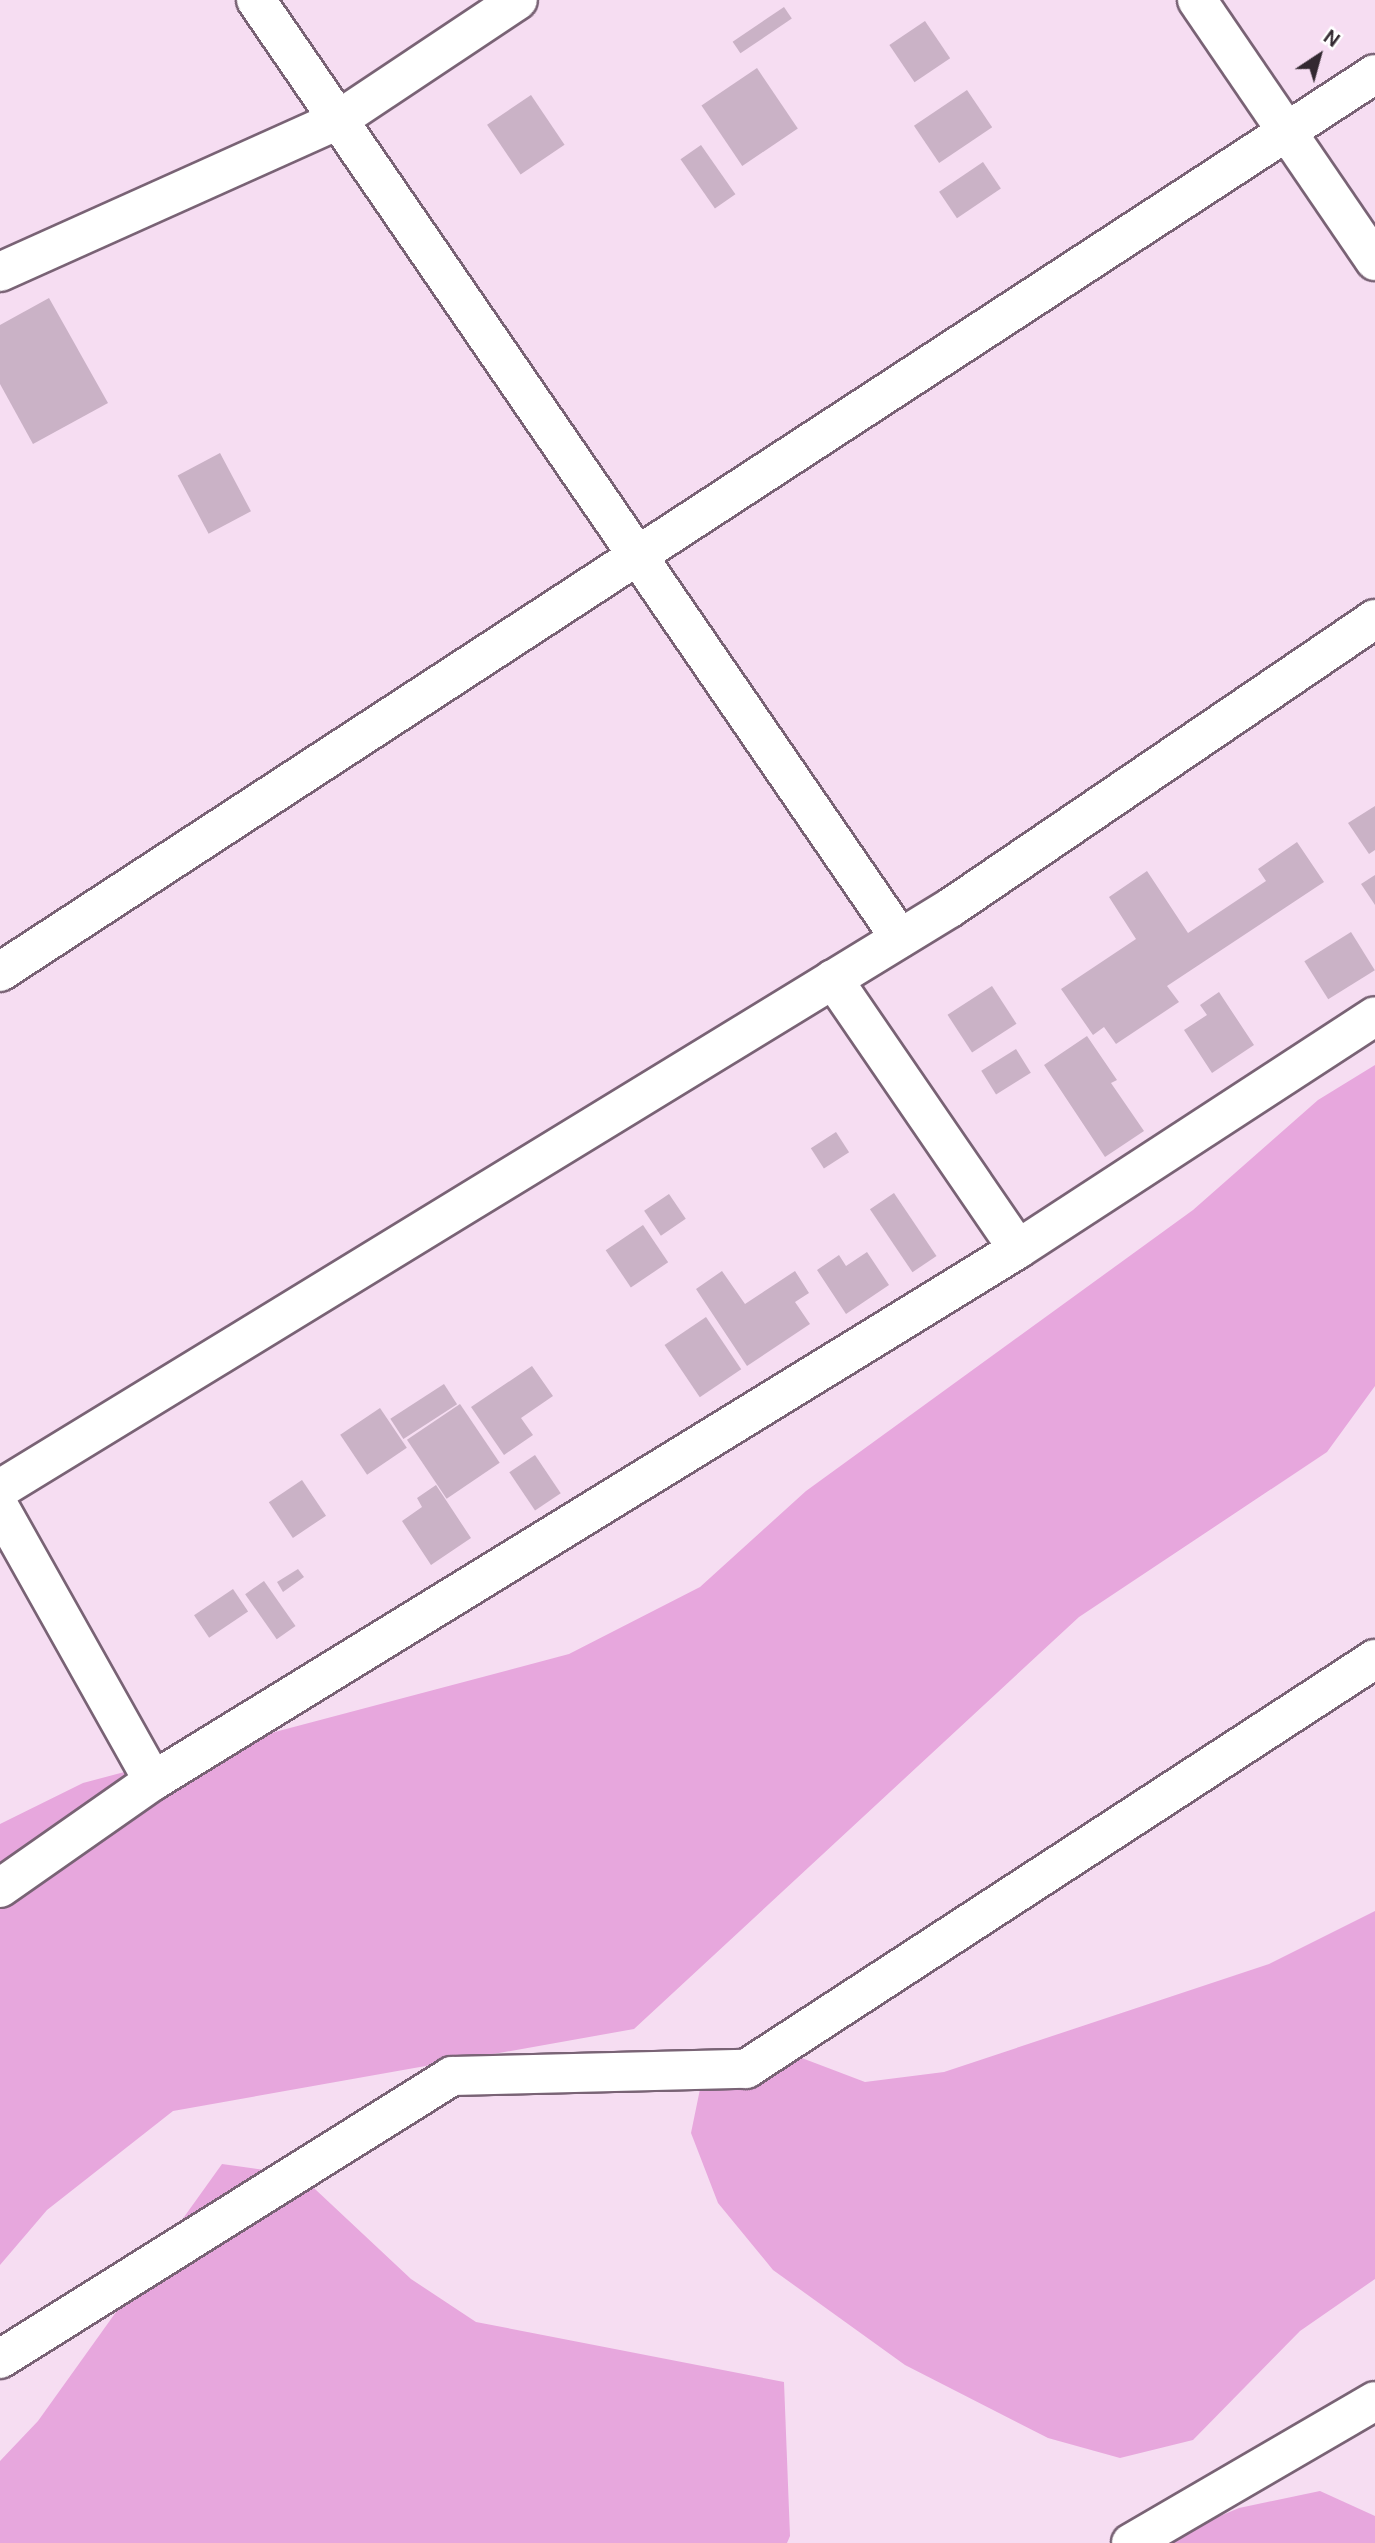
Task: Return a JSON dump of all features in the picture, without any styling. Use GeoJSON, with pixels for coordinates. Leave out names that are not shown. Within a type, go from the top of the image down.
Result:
{"type":"FeatureCollection","features":[{"type":"Feature","properties":{"kind":"street"},"geometry":{"type":"LineString","coordinates":[[256,0],[900,938]]}},
{"type":"Feature","properties":{"kind":"street"},"geometry":{"type":"LineString","coordinates":[[0,272],[338,120],[517,0]]}},
{"type":"Feature","properties":{"kind":"street"},"geometry":{"type":"LineString","coordinates":[[1197,0],[1375,261]]}},
{"type":"Feature","properties":{"kind":"street"},"geometry":{"type":"LineString","coordinates":[[0,972],[1375,74]]}},
{"type":"Feature","properties":{"kind":"street"},"geometry":{"type":"LineString","coordinates":[[0,1489],[900,938],[1375,619]]}},
{"type":"Feature","properties":{"kind":"street"},"geometry":{"type":"LineString","coordinates":[[833,979],[1018,1249]]}},
{"type":"Feature","properties":{"kind":"street"},"geometry":{"type":"LineString","coordinates":[[0,1888],[153,1781],[1018,1249],[1375,1016]]}},
{"type":"Feature","properties":{"kind":"street"},"geometry":{"type":"LineString","coordinates":[[0,1508],[153,1781]]}},
{"type":"Feature","properties":{"kind":"street"},"geometry":{"type":"LineString","coordinates":[[0,2359],[452,2076],[746,2069],[1375,1660]]}},
{"type":"Feature","properties":{"kind":"street"},"geometry":{"type":"LineString","coordinates":[[1131,2543],[1375,2402]]}},
{"type":"Feature","properties":{"kind":"shaded area"},"geometry":{"type":"Polygon","coordinates":[[[1375,1065],[1375,1386],[1327,1452],[1079,1617],[634,2029],[173,2111],[47,2210],[0,2265],[0,1824],[83,1783],[569,1654],[700,1587],[806,1491],[1193,1210],[1318,1100],[1375,1065]]]}},
{"type":"Feature","properties":{"kind":"shaded area"},"geometry":{"type":"Polygon","coordinates":[[[1375,1911],[1375,2279],[1300,2331],[1193,2440],[1120,2458],[1048,2438],[905,2365],[773,2270],[718,2203],[691,2133],[707,2055],[786,2052],[865,2082],[944,2072],[1269,1964],[1375,1911]]]}},
{"type":"Feature","properties":{"kind":"shaded area"},"geometry":{"type":"Polygon","coordinates":[[[222,2164],[300,2175],[411,2279],[476,2322],[784,2382],[790,2536],[787,2543],[0,2543],[0,2461],[38,2421],[222,2164]]]}},
{"type":"Feature","properties":{"kind":"shaded area"},"geometry":{"type":"Polygon","coordinates":[[[1320,2491],[1375,2516],[1375,2543],[1156,2543],[1239,2508],[1320,2491]]]}},
{"type":"Feature","properties":{"kind":"building"},"geometry":{"type":"Polygon","coordinates":[[[784,7],[792,19],[740,53],[733,42],[784,7]]]}},
{"type":"Feature","properties":{"kind":"building"},"geometry":{"type":"Polygon","coordinates":[[[925,21],[950,58],[915,82],[889,45],[925,21]]]}},
{"type":"Feature","properties":{"kind":"building"},"geometry":{"type":"Polygon","coordinates":[[[757,68],[798,129],[742,166],[701,105],[757,68]]]}},
{"type":"Feature","properties":{"kind":"building"},"geometry":{"type":"Polygon","coordinates":[[[967,90],[992,127],[939,163],[914,126],[967,90]]]}},
{"type":"Feature","properties":{"kind":"building"},"geometry":{"type":"Polygon","coordinates":[[[531,95],[565,145],[521,174],[487,125],[531,95]]]}},
{"type":"Feature","properties":{"kind":"building"},"geometry":{"type":"Polygon","coordinates":[[[701,145],[735,194],[715,208],[681,159],[701,145]]]}},
{"type":"Feature","properties":{"kind":"building"},"geometry":{"type":"Polygon","coordinates":[[[983,162],[1001,189],[957,218],[939,192],[983,162]]]}},
{"type":"Feature","properties":{"kind":"building"},"geometry":{"type":"Polygon","coordinates":[[[49,298],[108,403],[33,444],[0,384],[0,325],[49,298]]]}},
{"type":"Feature","properties":{"kind":"building"},"geometry":{"type":"Polygon","coordinates":[[[220,453],[251,511],[209,534],[178,476],[220,453]]]}},
{"type":"Feature","properties":{"kind":"building"},"geometry":{"type":"Polygon","coordinates":[[[1375,806],[1375,850],[1369,854],[1348,823],[1375,806]]]}},
{"type":"Feature","properties":{"kind":"building"},"geometry":{"type":"Polygon","coordinates":[[[1297,842],[1324,882],[1167,986],[1179,1002],[1116,1044],[1104,1027],[1093,1035],[1061,989],[1136,939],[1109,897],[1147,871],[1188,933],[1266,881],[1258,869],[1297,842]]]}},
{"type":"Feature","properties":{"kind":"building"},"geometry":{"type":"Polygon","coordinates":[[[1375,875],[1375,905],[1361,884],[1375,875]]]}},
{"type":"Feature","properties":{"kind":"building"},"geometry":{"type":"Polygon","coordinates":[[[1351,932],[1375,970],[1328,999],[1304,961],[1351,932]]]}},
{"type":"Feature","properties":{"kind":"building"},"geometry":{"type":"Polygon","coordinates":[[[992,986],[1017,1024],[972,1053],[948,1015],[992,986]]]}},
{"type":"Feature","properties":{"kind":"building"},"geometry":{"type":"Polygon","coordinates":[[[1219,992],[1254,1045],[1212,1073],[1184,1030],[1207,1015],[1200,1005],[1219,992]]]}},
{"type":"Feature","properties":{"kind":"building"},"geometry":{"type":"Polygon","coordinates":[[[1087,1036],[1117,1080],[1111,1083],[1144,1131],[1105,1157],[1044,1065],[1087,1036]]]}},
{"type":"Feature","properties":{"kind":"building"},"geometry":{"type":"Polygon","coordinates":[[[1016,1049],[1031,1073],[996,1094],[981,1071],[1016,1049]]]}},
{"type":"Feature","properties":{"kind":"building"},"geometry":{"type":"Polygon","coordinates":[[[836,1132],[849,1152],[824,1168],[811,1148],[836,1132]]]}},
{"type":"Feature","properties":{"kind":"building"},"geometry":{"type":"Polygon","coordinates":[[[894,1193],[936,1256],[912,1272],[870,1209],[894,1193]]]}},
{"type":"Feature","properties":{"kind":"building"},"geometry":{"type":"Polygon","coordinates":[[[669,1194],[686,1219],[661,1236],[644,1211],[669,1194]]]}},
{"type":"Feature","properties":{"kind":"building"},"geometry":{"type":"Polygon","coordinates":[[[643,1225],[668,1262],[631,1287],[606,1250],[643,1225]]]}},
{"type":"Feature","properties":{"kind":"building"},"geometry":{"type":"Polygon","coordinates":[[[867,1252],[889,1285],[846,1314],[817,1270],[839,1255],[846,1266],[867,1252]]]}},
{"type":"Feature","properties":{"kind":"building"},"geometry":{"type":"Polygon","coordinates":[[[722,1271],[745,1304],[795,1271],[809,1293],[795,1302],[810,1324],[747,1366],[696,1289],[722,1271]]]}},
{"type":"Feature","properties":{"kind":"building"},"geometry":{"type":"Polygon","coordinates":[[[706,1317],[741,1369],[700,1397],[665,1345],[706,1317]]]}},
{"type":"Feature","properties":{"kind":"building"},"geometry":{"type":"Polygon","coordinates":[[[532,1366],[553,1396],[521,1418],[533,1435],[504,1455],[471,1407],[532,1366]]]}},
{"type":"Feature","properties":{"kind":"building"},"geometry":{"type":"Polygon","coordinates":[[[444,1384],[457,1404],[403,1439],[390,1419],[444,1384]]]}},
{"type":"Feature","properties":{"kind":"building"},"geometry":{"type":"Polygon","coordinates":[[[460,1404],[500,1463],[447,1499],[407,1440],[460,1404]]]}},
{"type":"Feature","properties":{"kind":"building"},"geometry":{"type":"Polygon","coordinates":[[[380,1408],[407,1448],[367,1475],[340,1435],[380,1408]]]}},
{"type":"Feature","properties":{"kind":"building"},"geometry":{"type":"Polygon","coordinates":[[[535,1455],[561,1493],[535,1510],[509,1472],[535,1455]]]}},
{"type":"Feature","properties":{"kind":"building"},"geometry":{"type":"Polygon","coordinates":[[[302,1480],[326,1516],[293,1538],[269,1502],[302,1480]]]}},
{"type":"Feature","properties":{"kind":"building"},"geometry":{"type":"Polygon","coordinates":[[[436,1485],[471,1538],[431,1565],[402,1521],[422,1507],[417,1498],[436,1485]]]}},
{"type":"Feature","properties":{"kind":"building"},"geometry":{"type":"Polygon","coordinates":[[[298,1569],[304,1577],[283,1592],[277,1582],[298,1569]]]}},
{"type":"Feature","properties":{"kind":"building"},"geometry":{"type":"Polygon","coordinates":[[[264,1581],[296,1626],[277,1639],[245,1594],[264,1581]]]}},
{"type":"Feature","properties":{"kind":"building"},"geometry":{"type":"Polygon","coordinates":[[[233,1589],[248,1611],[209,1638],[194,1615],[233,1589]]]}}]}
